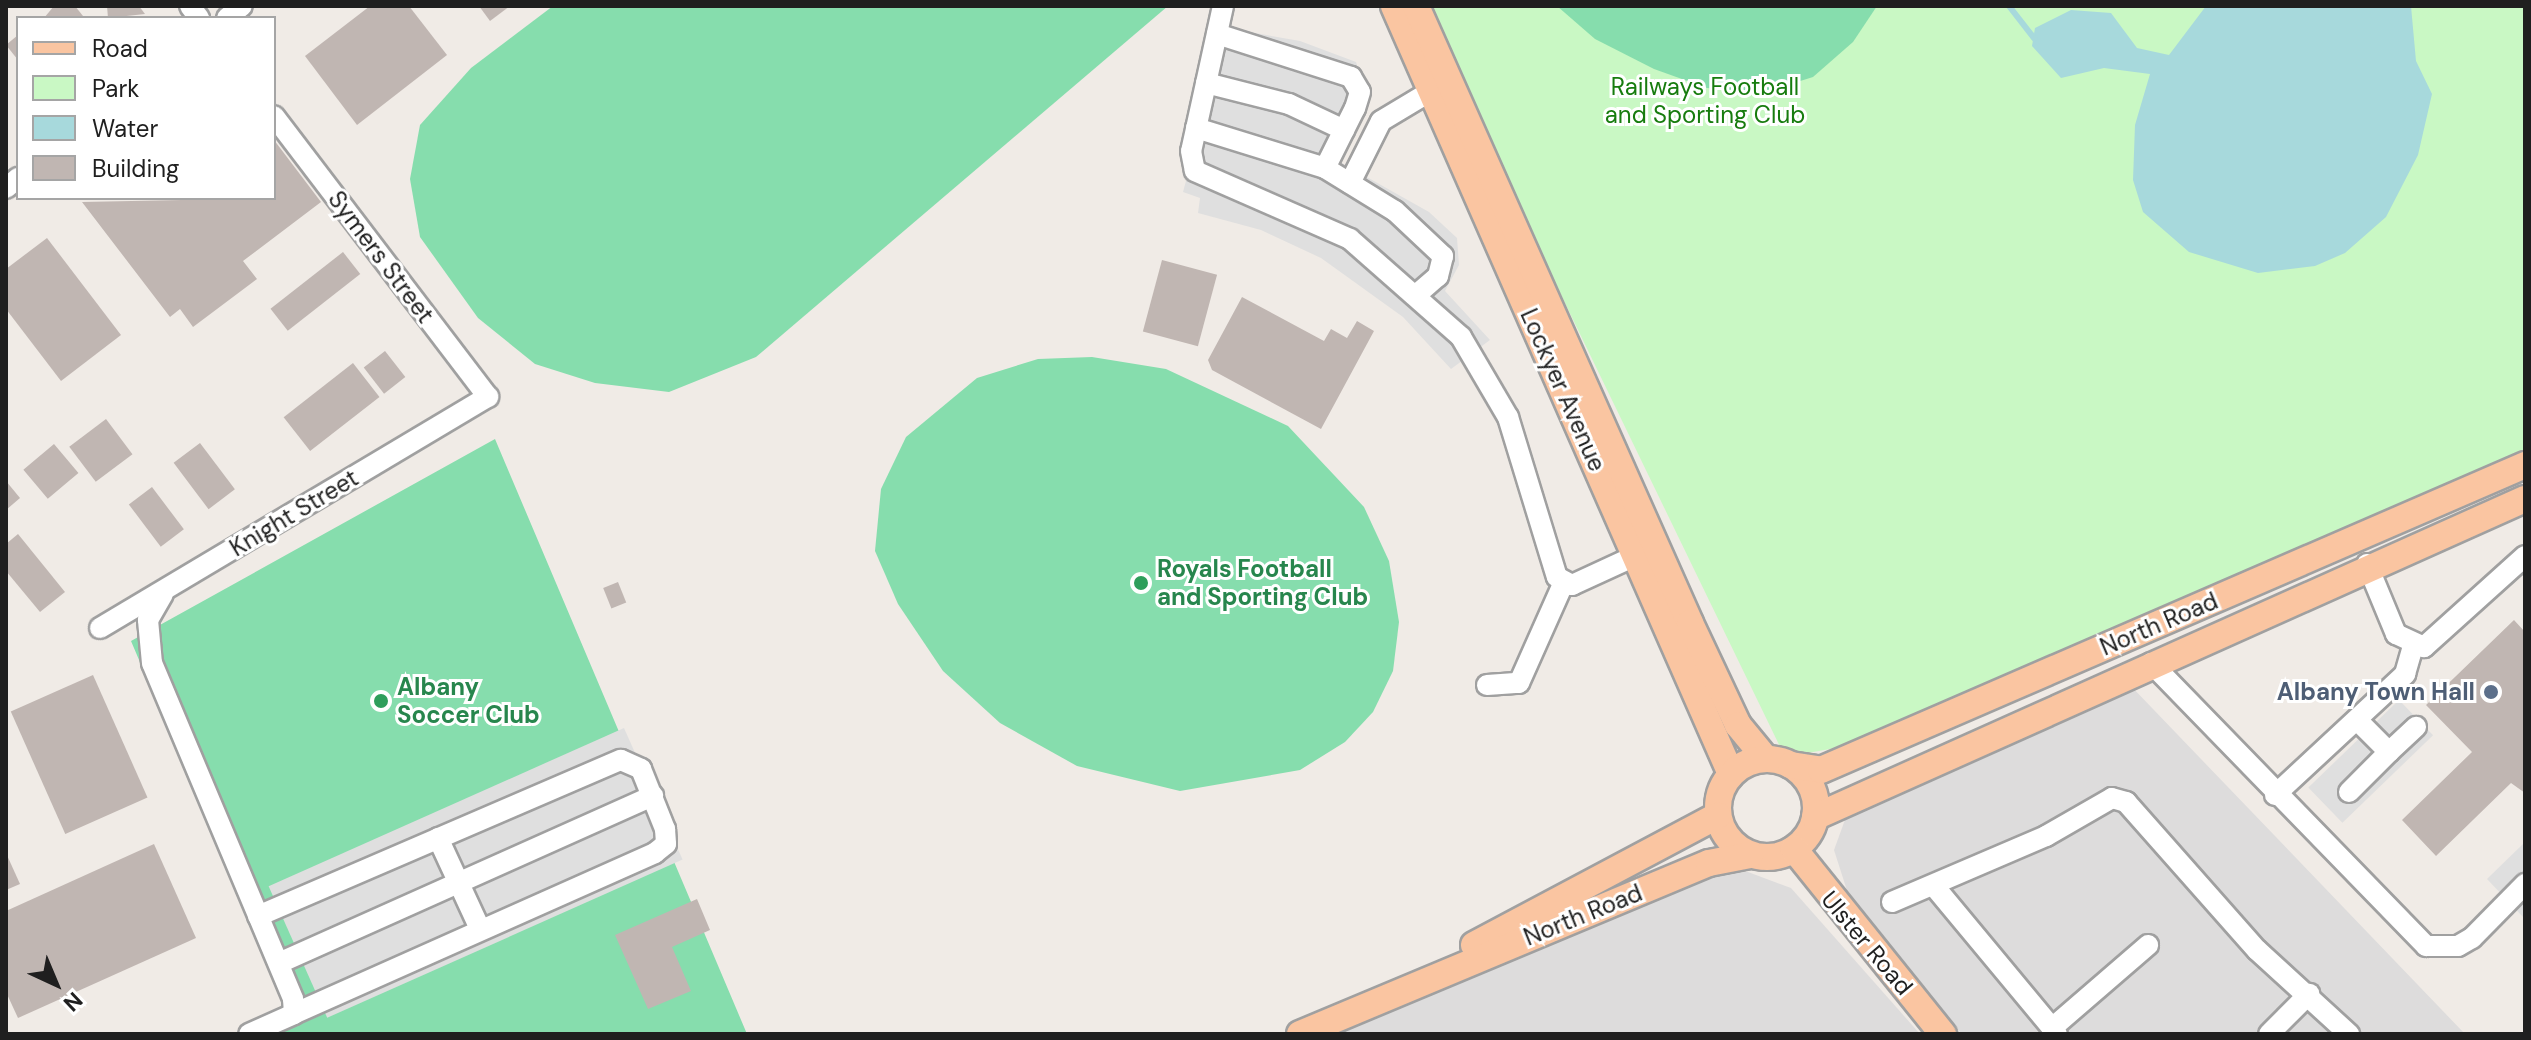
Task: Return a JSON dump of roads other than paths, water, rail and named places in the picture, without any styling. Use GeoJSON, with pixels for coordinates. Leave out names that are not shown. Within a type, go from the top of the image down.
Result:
{"type":"FeatureCollection","features":[{"type":"Feature","properties":{"kind":"main road","name":"Lockyer Avenue"},"geometry":{"type":"LineString","coordinates":[[1394,6],[1443,93],[1646,551],[1731,774]]}},
{"type":"Feature","properties":{"kind":"main road","name":"Lockyer Avenue"},"geometry":{"type":"LineString","coordinates":[[1416,6],[1443,93]]}},
{"type":"Feature","properties":{"kind":"main road","name":"North Road"},"geometry":{"type":"LineString","coordinates":[[1778,762],[1821,770],[2525,465]]}},
{"type":"Feature","properties":{"kind":"main road","name":"North Road"},"geometry":{"type":"LineString","coordinates":[[1815,817],[2367,564],[2525,499]]}},
{"type":"Feature","properties":{"kind":"main road","name":"Lockyer Avenue"},"geometry":{"type":"LineString","coordinates":[[1646,551],[1738,725],[1778,762]]}},
{"type":"Feature","properties":{"kind":"main road"},"geometry":{"type":"LineString","coordinates":[[1778,762],[1808,782],[1815,817],[1794,849],[1750,855],[1728,839],[1718,815],[1731,774],[1778,762]]}},
{"type":"Feature","properties":{"kind":"main road","name":"North Road"},"geometry":{"type":"LineString","coordinates":[[1418,983],[1482,939],[1718,815]]}},
{"type":"Feature","properties":{"kind":"main road","name":"Ulster Road"},"geometry":{"type":"LineString","coordinates":[[1794,849],[1943,1034]]}},
{"type":"Feature","properties":{"kind":"main road","name":"North Road"},"geometry":{"type":"LineString","coordinates":[[1300,1034],[1709,863],[1750,855]]}},
{"type":"Feature","properties":{"kind":"street"},"geometry":{"type":"LineString","coordinates":[[1223,6],[1191,161],[1207,182],[1323,223],[1417,294],[1461,337],[1495,386],[1533,480],[1553,568],[1564,582]]}},
{"type":"Feature","properties":{"kind":"street"},"geometry":{"type":"LineString","coordinates":[[1217,34],[1343,69],[1360,92],[1325,168]]}},
{"type":"Feature","properties":{"kind":"street"},"geometry":{"type":"LineString","coordinates":[[1206,83],[1301,108],[1344,130]]}},
{"type":"Feature","properties":{"kind":"street"},"geometry":{"type":"LineString","coordinates":[[1356,186],[1392,127],[1443,93]]}},
{"type":"Feature","properties":{"kind":"street","name":"Symers Street"},"geometry":{"type":"LineString","coordinates":[[276,119],[488,397]]}},
{"type":"Feature","properties":{"kind":"street"},"geometry":{"type":"LineString","coordinates":[[1196,128],[1325,168],[1356,186],[1443,256],[1438,276],[1417,294]]}},
{"type":"Feature","properties":{"kind":"street","name":"Knight Street"},"geometry":{"type":"LineString","coordinates":[[100,628],[488,397]]}},
{"type":"Feature","properties":{"kind":"street"},"geometry":{"type":"LineString","coordinates":[[1564,582],[1595,577],[1646,551]]}},
{"type":"Feature","properties":{"kind":"street"},"geometry":{"type":"LineString","coordinates":[[2413,646],[2438,638],[2525,556]]}},
{"type":"Feature","properties":{"kind":"street"},"geometry":{"type":"LineString","coordinates":[[2367,564],[2391,626],[2413,646]]}},
{"type":"Feature","properties":{"kind":"street"},"geometry":{"type":"LineString","coordinates":[[1487,685],[1519,683],[1564,582]]}},
{"type":"Feature","properties":{"kind":"street"},"geometry":{"type":"LineString","coordinates":[[167,588],[148,620],[146,642],[279,963],[294,1014]]}},
{"type":"Feature","properties":{"kind":"street"},"geometry":{"type":"LineString","coordinates":[[2275,795],[2405,674],[2413,646]]}},
{"type":"Feature","properties":{"kind":"street"},"geometry":{"type":"LineString","coordinates":[[2151,663],[2275,795],[2426,946],[2458,946],[2472,938],[2525,884]]}},
{"type":"Feature","properties":{"kind":"street"},"geometry":{"type":"LineString","coordinates":[[2357,720],[2389,752]]}},
{"type":"Feature","properties":{"kind":"street"},"geometry":{"type":"LineString","coordinates":[[2349,792],[2416,727]]}},
{"type":"Feature","properties":{"kind":"street"},"geometry":{"type":"LineString","coordinates":[[249,1034],[655,853],[666,844],[653,796],[641,769],[621,760],[258,916]]}},
{"type":"Feature","properties":{"kind":"street"},"geometry":{"type":"LineString","coordinates":[[279,963],[653,796]]}},
{"type":"Feature","properties":{"kind":"street"},"geometry":{"type":"LineString","coordinates":[[1892,902],[1934,886],[2112,798],[2126,802],[2257,950],[2309,994],[2349,1034]]}},
{"type":"Feature","properties":{"kind":"street"},"geometry":{"type":"LineString","coordinates":[[438,838],[480,929]]}},
{"type":"Feature","properties":{"kind":"street"},"geometry":{"type":"LineString","coordinates":[[1934,886],[2054,1031],[2148,945]]}},
{"type":"Feature","properties":{"kind":"street"},"geometry":{"type":"LineString","coordinates":[[2269,1034],[2309,994]]}},
{"type":"Feature","properties":{"kind":"water"},"geometry":{"type":"Polygon","coordinates":[[[2206,6],[2411,6],[2416,61],[2432,94],[2418,155],[2386,217],[2345,253],[2315,266],[2258,273],[2189,252],[2143,212],[2133,180],[2135,125],[2150,74],[2104,68],[2061,78],[2032,46],[2035,28],[2071,10],[2111,13],[2137,48],[2169,55],[2206,6]]]}},
{"type":"Feature","properties":{"kind":"waterway"},"geometry":{"type":"LineString","coordinates":[[2009,6],[2034,38]]}},
{"type":"Feature","properties":{"kind":"place","name":"Royals Football and Sporting Club"},"geometry":{"type":"Point","coordinates":[1141,583]}},
{"type":"Feature","properties":{"kind":"place","name":"Albany Town Hall"},"geometry":{"type":"Point","coordinates":[2491,692]}},
{"type":"Feature","properties":{"kind":"place","name":"Albany Soccer Club"},"geometry":{"type":"Point","coordinates":[381,701]}},
{"type":"Feature","properties":{"kind":"park label","name":"Railways Football and Sporting Club"},"geometry":{"type":"Point","coordinates":[1705,101]}}]}
